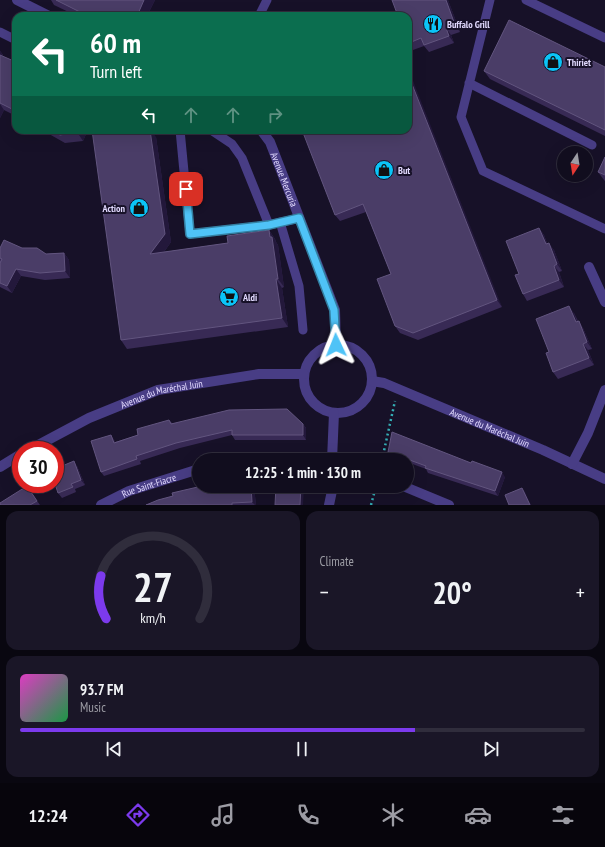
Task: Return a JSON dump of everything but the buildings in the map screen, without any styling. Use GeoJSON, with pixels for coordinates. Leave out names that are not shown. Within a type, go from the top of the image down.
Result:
{"type":"FeatureCollection","features":[{"type":"Feature","properties":{"kind":"street"},"geometry":{"type":"LineString","coordinates":[[17,0],[41,12]]}},
{"type":"Feature","properties":{"kind":"street","name":"Avenue Mercuria"},"geometry":{"type":"LineString","coordinates":[[264,134],[270,142],[334,310],[336,345]]}},
{"type":"Feature","properties":{"kind":"street"},"geometry":{"type":"LineString","coordinates":[[588,267],[605,302]]}},
{"type":"Feature","properties":{"kind":"street"},"geometry":{"type":"LineString","coordinates":[[336,345],[347,347],[357,352],[365,360],[370,370],[372,381],[370,392],[364,401],[355,409],[345,413],[334,413],[323,410],[314,404],[304,385],[304,374],[307,363],[314,354],[324,348],[336,345]]}},
{"type":"Feature","properties":{"kind":"street","name":"Avenue du Maréchal Juin"},"geometry":{"type":"LineString","coordinates":[[46,441],[89,418],[158,390],[259,374],[304,374]]}},
{"type":"Feature","properties":{"kind":"street","name":"Avenue du Maréchal Juin"},"geometry":{"type":"LineString","coordinates":[[372,381],[384,383],[605,479]]}},
{"type":"Feature","properties":{"kind":"street"},"geometry":{"type":"LineString","coordinates":[[572,464],[588,433],[605,390]]}},
{"type":"Feature","properties":{"kind":"street"},"geometry":{"type":"LineString","coordinates":[[332,453],[334,413]]}},
{"type":"Feature","properties":{"kind":"street"},"geometry":{"type":"LineString","coordinates":[[0,467],[12,460]]}},
{"type":"Feature","properties":{"kind":"street","name":"Rue Saint-Fiacre"},"geometry":{"type":"LineString","coordinates":[[101,505],[129,491],[192,471]]}},
{"type":"Feature","properties":{"kind":"street"},"geometry":{"type":"LineString","coordinates":[[414,491],[449,505]]}},
{"type":"Feature","properties":{"kind":"street"},"geometry":{"type":"LineString","coordinates":[[329,505],[332,493]]}},
{"type":"Feature","properties":{"kind":"lane"},"geometry":{"type":"LineString","coordinates":[[262,12],[267,0]]}},
{"type":"Feature","properties":{"kind":"lane"},"geometry":{"type":"LineString","coordinates":[[490,0],[461,117],[484,171],[605,229]]}},
{"type":"Feature","properties":{"kind":"lane"},"geometry":{"type":"LineString","coordinates":[[526,0],[605,38]]}},
{"type":"Feature","properties":{"kind":"lane"},"geometry":{"type":"LineString","coordinates":[[0,32],[12,38]]}},
{"type":"Feature","properties":{"kind":"lane"},"geometry":{"type":"LineString","coordinates":[[469,83],[592,145]]}},
{"type":"Feature","properties":{"kind":"lane"},"geometry":{"type":"LineString","coordinates":[[180,134],[190,234],[269,225],[299,218]]}},
{"type":"Feature","properties":{"kind":"lane"},"geometry":{"type":"LineString","coordinates":[[217,134],[232,144],[242,158],[269,225]]}},
{"type":"Feature","properties":{"kind":"lane"},"geometry":{"type":"LineString","coordinates":[[280,222],[299,286],[303,330]]}},
{"type":"Feature","properties":{"kind":"path"},"geometry":{"type":"LineString","coordinates":[[384,453],[398,389]]}},
{"type":"Feature","properties":{"kind":"path"},"geometry":{"type":"LineString","coordinates":[[371,505],[374,493]]}},
{"type":"Feature","properties":{"kind":"place","name":"Buffalo Grill"},"geometry":{"type":"Point","coordinates":[433,24]}},
{"type":"Feature","properties":{"kind":"place","name":"Thiriet"},"geometry":{"type":"Point","coordinates":[553,62]}},
{"type":"Feature","properties":{"kind":"place","name":"But"},"geometry":{"type":"Point","coordinates":[384,170]}},
{"type":"Feature","properties":{"kind":"place","name":"Action"},"geometry":{"type":"Point","coordinates":[139,208]}},
{"type":"Feature","properties":{"kind":"place","name":"Aldi"},"geometry":{"type":"Point","coordinates":[229,297]}},
{"type":"Feature","properties":{"kind":"route"},"geometry":{"type":"LineString","coordinates":[[186,189],[190,234],[269,225],[299,218],[334,310],[336,345]]}}]}
